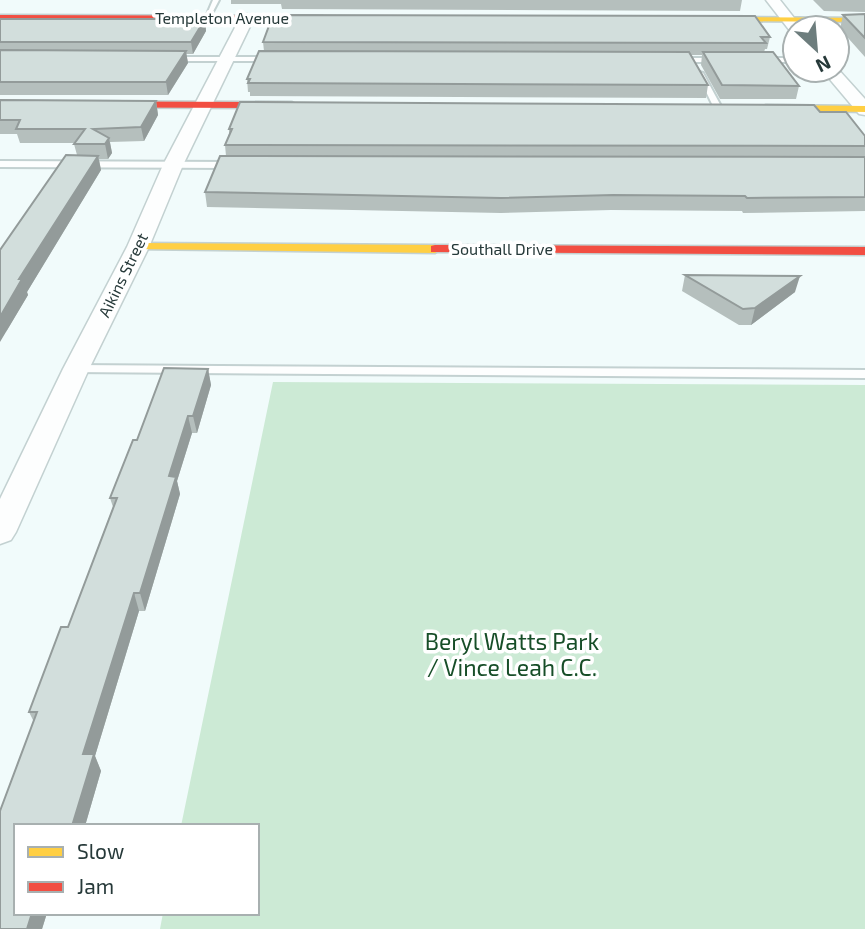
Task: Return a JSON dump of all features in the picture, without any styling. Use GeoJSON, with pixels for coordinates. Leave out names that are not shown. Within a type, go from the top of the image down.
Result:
{"type":"FeatureCollection","features":[{"type":"Feature","properties":{"kind":"street"},"geometry":{"type":"LineString","coordinates":[[773,0],[784,14]]}},
{"type":"Feature","properties":{"kind":"street","name":"Templeton Avenue"},"geometry":{"type":"LineString","coordinates":[[0,17],[346,18]]}},
{"type":"Feature","properties":{"kind":"street","name":"Aikins Street"},"geometry":{"type":"LineString","coordinates":[[0,532],[76,369],[138,247],[173,165],[247,18]]}},
{"type":"Feature","properties":{"kind":"street"},"geometry":{"type":"LineString","coordinates":[[688,19],[781,23]]}},
{"type":"Feature","properties":{"kind":"street"},"geometry":{"type":"LineString","coordinates":[[843,84],[865,109]]}},
{"type":"Feature","properties":{"kind":"street"},"geometry":{"type":"LineString","coordinates":[[0,104],[315,105]]}},
{"type":"Feature","properties":{"kind":"street"},"geometry":{"type":"LineString","coordinates":[[725,108],[865,109]]}},
{"type":"Feature","properties":{"kind":"street","name":"Southall Drive"},"geometry":{"type":"LineString","coordinates":[[138,247],[865,251]]}},
{"type":"Feature","properties":{"kind":"lane"},"geometry":{"type":"LineString","coordinates":[[206,18],[216,0]]}},
{"type":"Feature","properties":{"kind":"lane"},"geometry":{"type":"LineString","coordinates":[[158,59],[278,59]]}},
{"type":"Feature","properties":{"kind":"lane"},"geometry":{"type":"LineString","coordinates":[[664,60],[730,60]]}},
{"type":"Feature","properties":{"kind":"lane"},"geometry":{"type":"LineString","coordinates":[[691,60],[725,108]]}},
{"type":"Feature","properties":{"kind":"lane"},"geometry":{"type":"LineString","coordinates":[[756,60],[781,61]]}},
{"type":"Feature","properties":{"kind":"lane"},"geometry":{"type":"LineString","coordinates":[[0,164],[249,165]]}},
{"type":"Feature","properties":{"kind":"lane"},"geometry":{"type":"LineString","coordinates":[[76,369],[865,374]]}},
{"type":"Feature","properties":{"kind":"green space","name":"Beryl Watts Park / Vince Leah C.C."},"geometry":{"type":"Polygon","coordinates":[[[273,382],[865,385],[865,929],[160,929],[163,915],[259,915],[259,824],[181,824],[273,382]]]}},
{"type":"Feature","properties":{"kind":"building"},"geometry":{"type":"Polygon","coordinates":[[[865,14],[865,38],[851,23],[851,15],[865,14]]]}},
{"type":"Feature","properties":{"kind":"building"},"geometry":{"type":"Polygon","coordinates":[[[273,15],[755,16],[770,37],[761,37],[766,43],[263,42],[273,15]]]}},
{"type":"Feature","properties":{"kind":"building"},"geometry":{"type":"Polygon","coordinates":[[[0,19],[205,19],[191,42],[0,42],[0,19]]]}},
{"type":"Feature","properties":{"kind":"building"},"geometry":{"type":"Polygon","coordinates":[[[0,50],[186,51],[166,82],[0,82],[0,50]]]}},
{"type":"Feature","properties":{"kind":"building"},"geometry":{"type":"Polygon","coordinates":[[[259,51],[689,52],[708,85],[248,83],[250,79],[247,79],[259,51]]]}},
{"type":"Feature","properties":{"kind":"building"},"geometry":{"type":"Polygon","coordinates":[[[703,52],[773,52],[781,62],[781,84],[799,86],[722,85],[703,52]]]}},
{"type":"Feature","properties":{"kind":"building"},"geometry":{"type":"Polygon","coordinates":[[[0,100],[156,101],[141,127],[93,129],[109,138],[105,144],[74,144],[85,129],[16,129],[20,120],[0,120],[0,100]]]}},
{"type":"Feature","properties":{"kind":"building"},"geometry":{"type":"Polygon","coordinates":[[[240,102],[814,105],[820,112],[846,112],[865,136],[865,146],[225,145],[240,102]]]}},
{"type":"Feature","properties":{"kind":"building"},"geometry":{"type":"Polygon","coordinates":[[[66,155],[98,156],[19,279],[22,279],[0,317],[0,250],[66,155]]]}},
{"type":"Feature","properties":{"kind":"building"},"geometry":{"type":"Polygon","coordinates":[[[220,156],[865,157],[865,197],[613,195],[501,198],[205,192],[220,156]]]}},
{"type":"Feature","properties":{"kind":"building"},"geometry":{"type":"Polygon","coordinates":[[[685,275],[800,276],[755,308],[743,309],[685,275]]]}},
{"type":"Feature","properties":{"kind":"building"},"geometry":{"type":"Polygon","coordinates":[[[164,368],[208,369],[193,416],[188,416],[169,476],[176,477],[140,593],[134,593],[83,754],[94,754],[73,824],[14,824],[14,915],[31,915],[27,929],[0,929],[0,811],[37,712],[29,712],[61,627],[68,627],[117,498],[110,498],[133,440],[137,440],[164,368]]]}},
{"type":"Feature","properties":{"kind":"traffic: slow"},"geometry":{"type":"LineString","coordinates":[[706,19],[865,20]]}},
{"type":"Feature","properties":{"kind":"traffic: slow"},"geometry":{"type":"LineString","coordinates":[[766,108],[865,109]]}},
{"type":"Feature","properties":{"kind":"traffic: slow"},"geometry":{"type":"LineString","coordinates":[[138,247],[435,249]]}},
{"type":"Feature","properties":{"kind":"traffic: jam"},"geometry":{"type":"LineString","coordinates":[[0,17],[323,18]]}},
{"type":"Feature","properties":{"kind":"traffic: jam"},"geometry":{"type":"LineString","coordinates":[[0,104],[292,105]]}},
{"type":"Feature","properties":{"kind":"traffic: jam"},"geometry":{"type":"LineString","coordinates":[[435,249],[865,251]]}}]}
